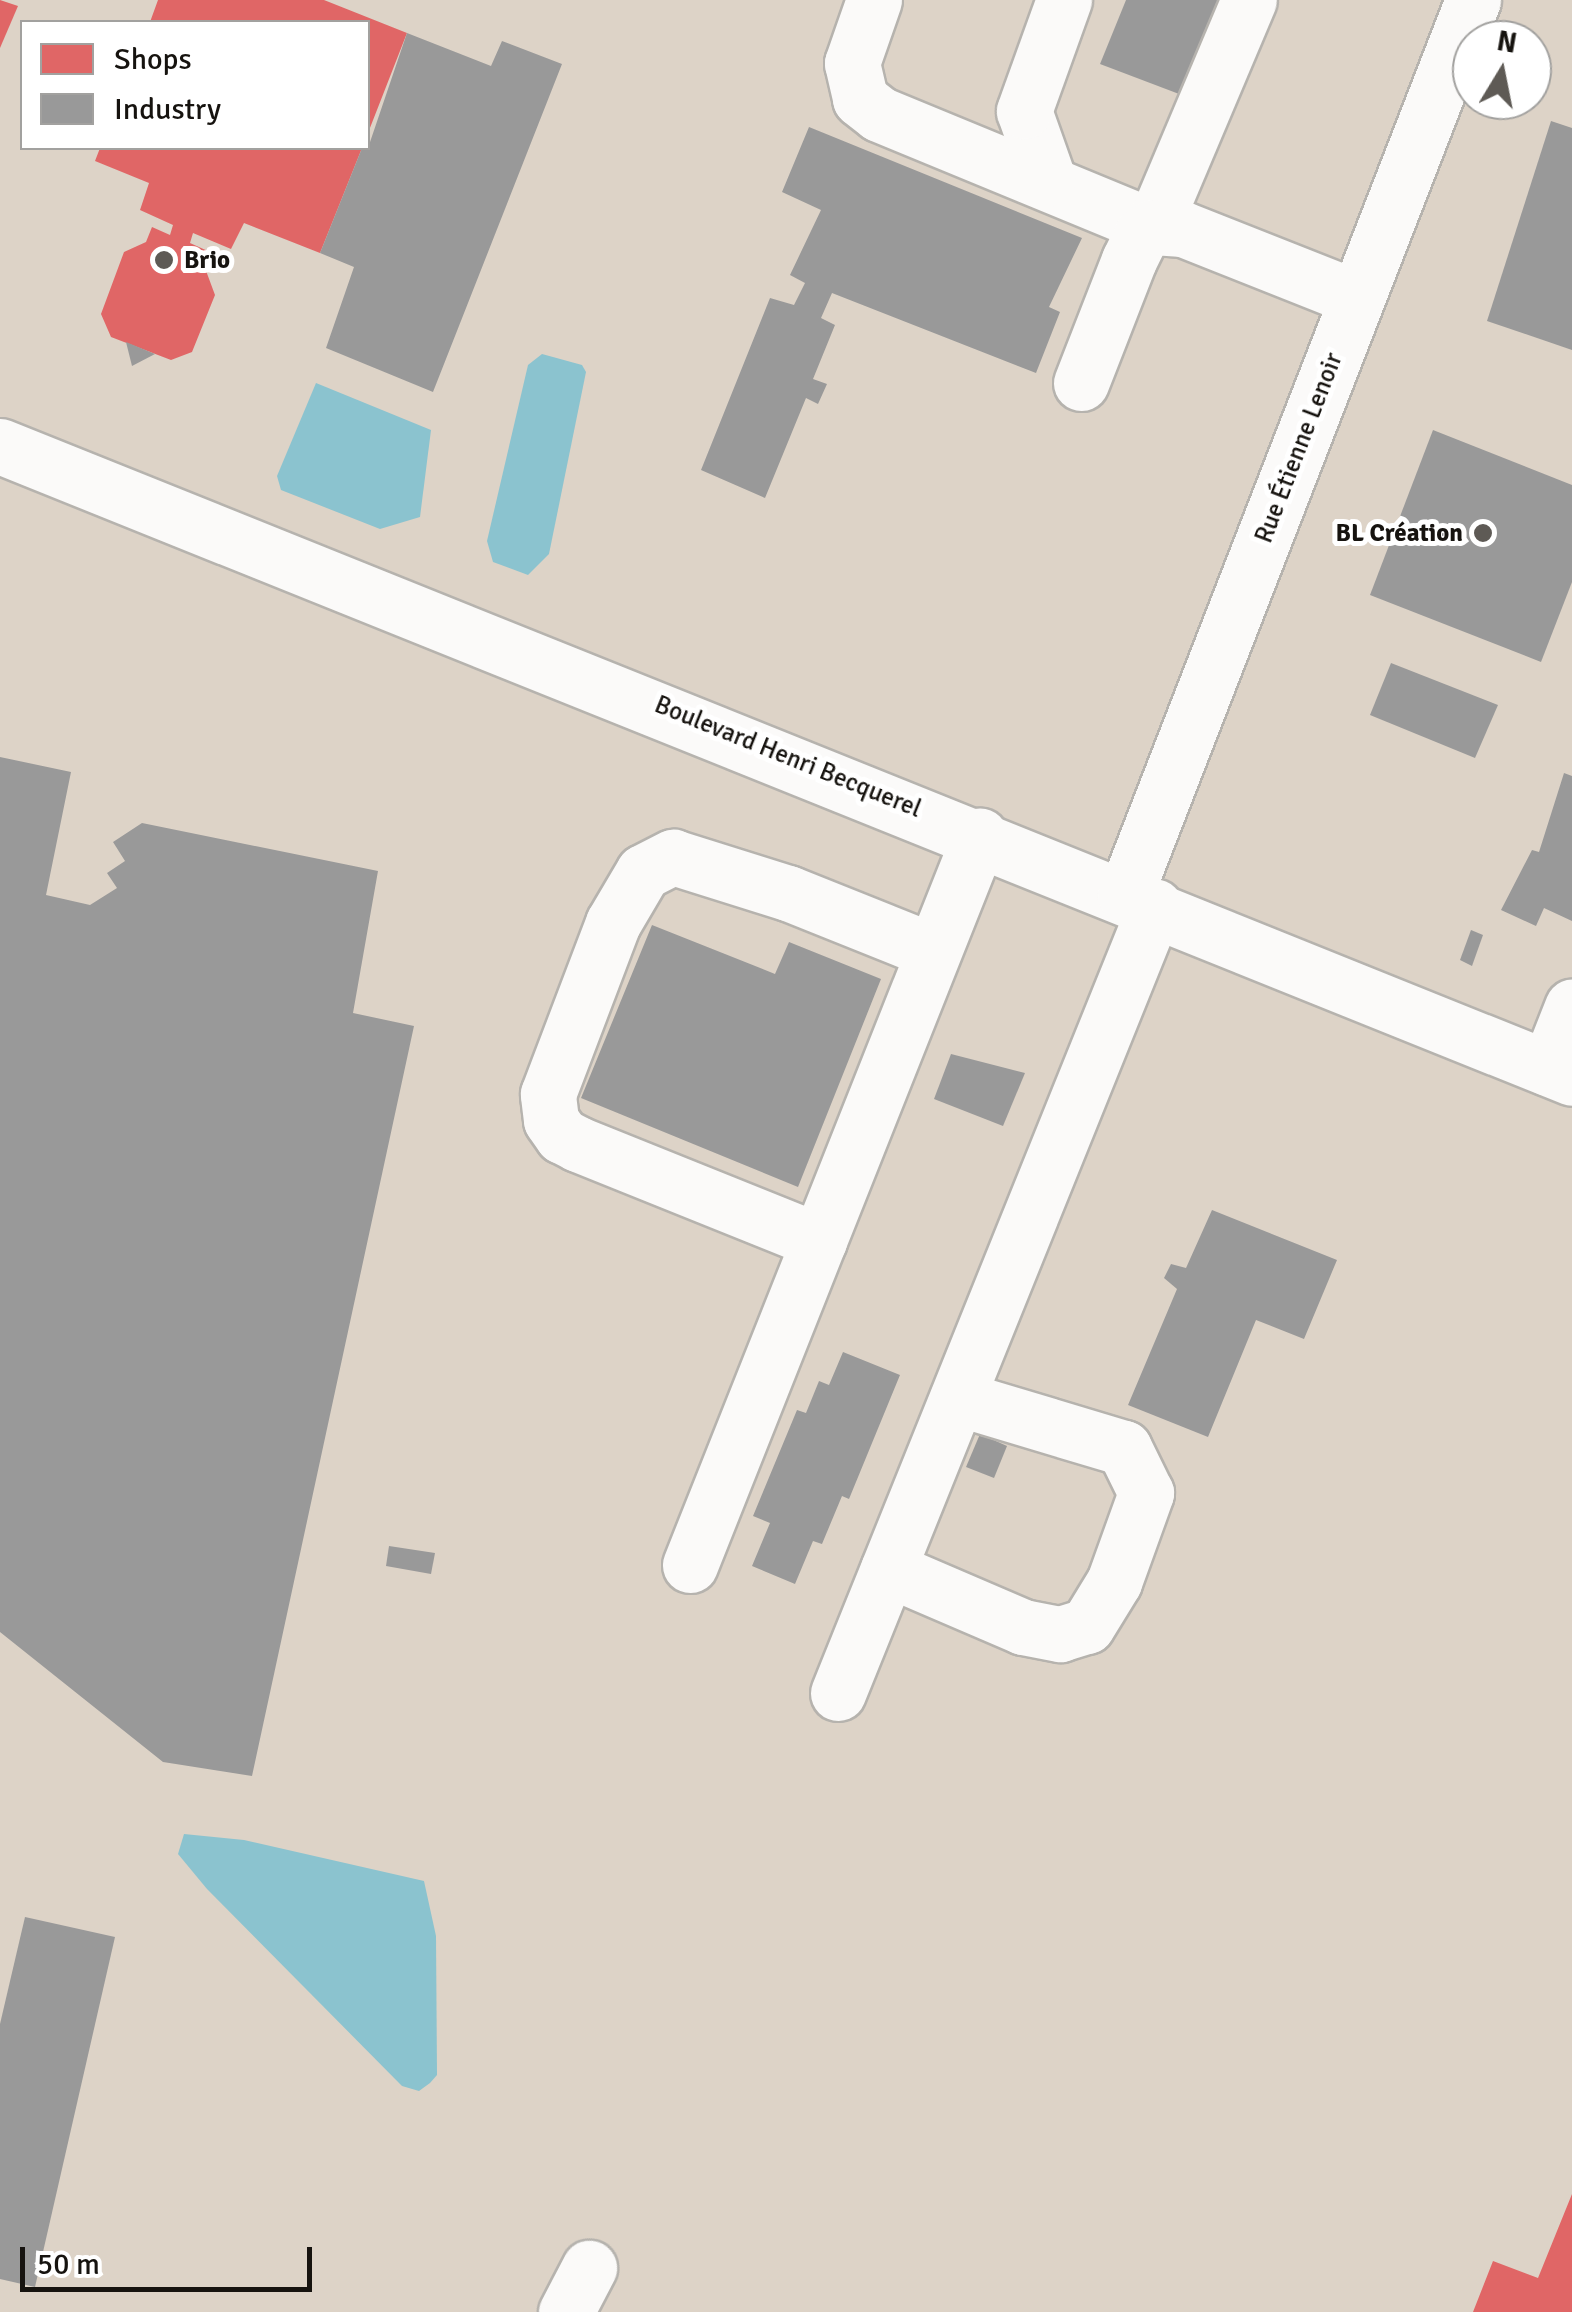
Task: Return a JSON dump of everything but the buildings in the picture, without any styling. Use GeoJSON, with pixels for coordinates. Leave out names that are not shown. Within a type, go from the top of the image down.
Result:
{"type":"FeatureCollection","features":[{"type":"Feature","properties":{"kind":"street"},"geometry":{"type":"LineString","coordinates":[[874,0],[852,64],[860,99],[879,114],[1048,180],[1153,227],[1183,229],[1357,298]]}},
{"type":"Feature","properties":{"kind":"street"},"geometry":{"type":"LineString","coordinates":[[1048,180],[1031,145],[1024,111],[1064,0]]}},
{"type":"Feature","properties":{"kind":"street"},"geometry":{"type":"LineString","coordinates":[[1082,383],[1129,260],[1141,235],[1153,227],[1249,0]]}},
{"type":"Feature","properties":{"kind":"street","name":"Rue Étienne Lenoir"},"geometry":{"type":"LineString","coordinates":[[838,1693],[957,1398],[1357,298],[1473,0]]}},
{"type":"Feature","properties":{"kind":"street","name":"Boulevard Henri Becquerel"},"geometry":{"type":"LineString","coordinates":[[0,446],[980,835],[1560,1073]]}},
{"type":"Feature","properties":{"kind":"street"},"geometry":{"type":"LineString","coordinates":[[690,1565],[980,835]]}},
{"type":"Feature","properties":{"kind":"street"},"geometry":{"type":"LineString","coordinates":[[818,1240],[578,1144],[562,1136],[551,1120],[548,1094],[613,924],[643,872],[673,857],[788,893],[933,952]]}},
{"type":"Feature","properties":{"kind":"street"},"geometry":{"type":"LineString","coordinates":[[1560,1073],[1572,1007]]}},
{"type":"Feature","properties":{"kind":"street"},"geometry":{"type":"LineString","coordinates":[[888,1569],[1023,1628],[1060,1634],[1087,1626],[1114,1582],[1146,1493],[1124,1448],[957,1398]]}},
{"type":"Feature","properties":{"kind":"shaded area"},"geometry":{"type":"Polygon","coordinates":[[[0,0],[1572,0],[1572,2312],[0,2312],[0,0]]]}},
{"type":"Feature","properties":{"kind":"water"},"geometry":{"type":"Polygon","coordinates":[[[542,354],[582,365],[586,372],[549,554],[528,575],[493,562],[487,541],[528,365],[542,354]]]}},
{"type":"Feature","properties":{"kind":"water"},"geometry":{"type":"Polygon","coordinates":[[[316,383],[431,430],[420,517],[380,529],[281,490],[277,476],[316,383]]]}},
{"type":"Feature","properties":{"kind":"water"},"geometry":{"type":"Polygon","coordinates":[[[184,1834],[244,1840],[424,1881],[436,1936],[437,2075],[430,2083],[419,2091],[402,2086],[207,1889],[178,1854],[184,1834]]]}},
{"type":"Feature","properties":{"kind":"place","name":"Brio"},"geometry":{"type":"Point","coordinates":[164,260]}},
{"type":"Feature","properties":{"kind":"place","name":"BL Création"},"geometry":{"type":"Point","coordinates":[1483,533]}}]}
